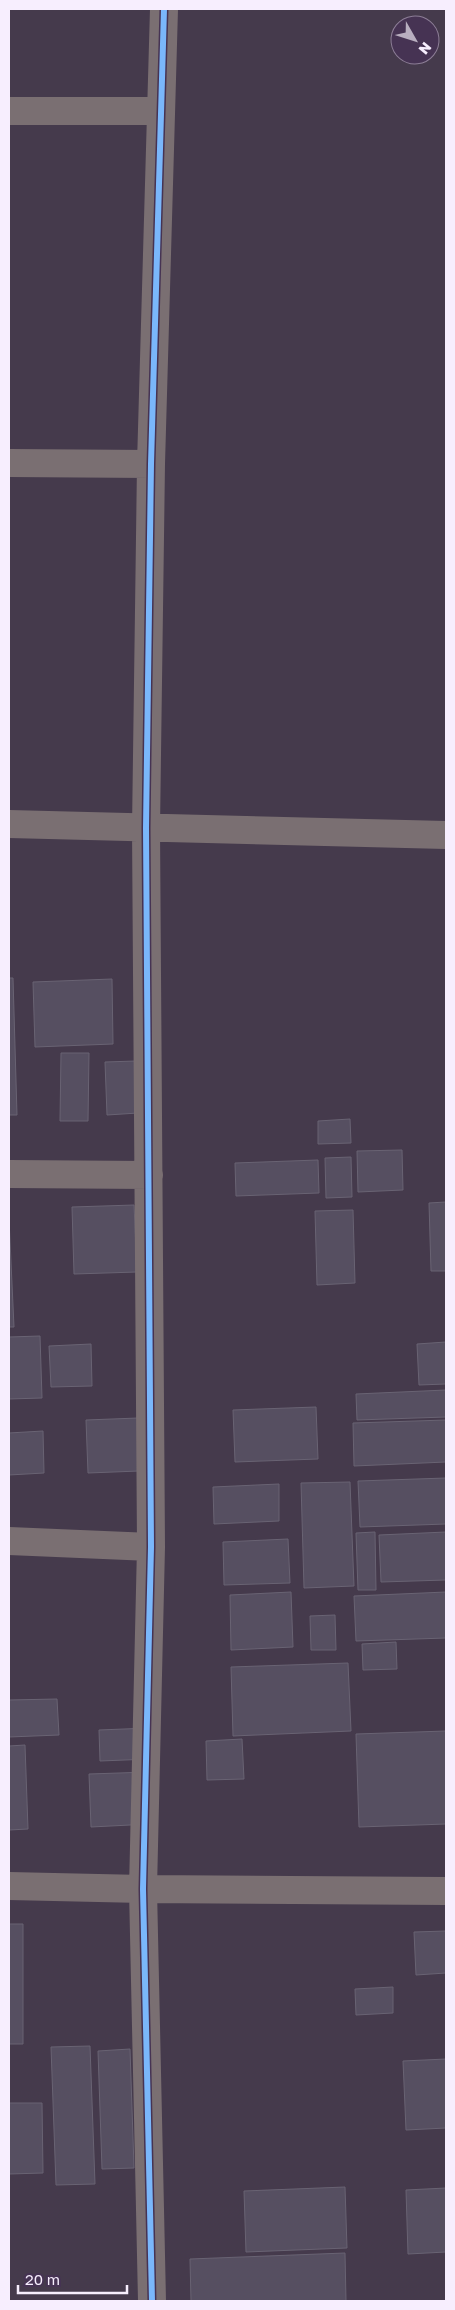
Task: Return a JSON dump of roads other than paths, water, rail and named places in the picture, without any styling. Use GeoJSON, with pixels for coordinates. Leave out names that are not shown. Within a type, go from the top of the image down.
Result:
{"type":"FeatureCollection","features":[{"type":"Feature","properties":{"kind":"street"},"geometry":{"type":"LineString","coordinates":[[152,2301],[143,1889],[152,1547],[146,828],[151,464],[164,9]]}},
{"type":"Feature","properties":{"kind":"street"},"geometry":{"type":"LineString","coordinates":[[9,110],[160,111]]}},
{"type":"Feature","properties":{"kind":"street"},"geometry":{"type":"LineString","coordinates":[[9,463],[151,464]]}},
{"type":"Feature","properties":{"kind":"street"},"geometry":{"type":"LineString","coordinates":[[9,824],[446,835]]}},
{"type":"Feature","properties":{"kind":"street"},"geometry":{"type":"LineString","coordinates":[[9,1174],[149,1175]]}},
{"type":"Feature","properties":{"kind":"street"},"geometry":{"type":"LineString","coordinates":[[9,1541],[152,1547]]}},
{"type":"Feature","properties":{"kind":"street"},"geometry":{"type":"LineString","coordinates":[[9,1886],[446,1891]]}}]}
